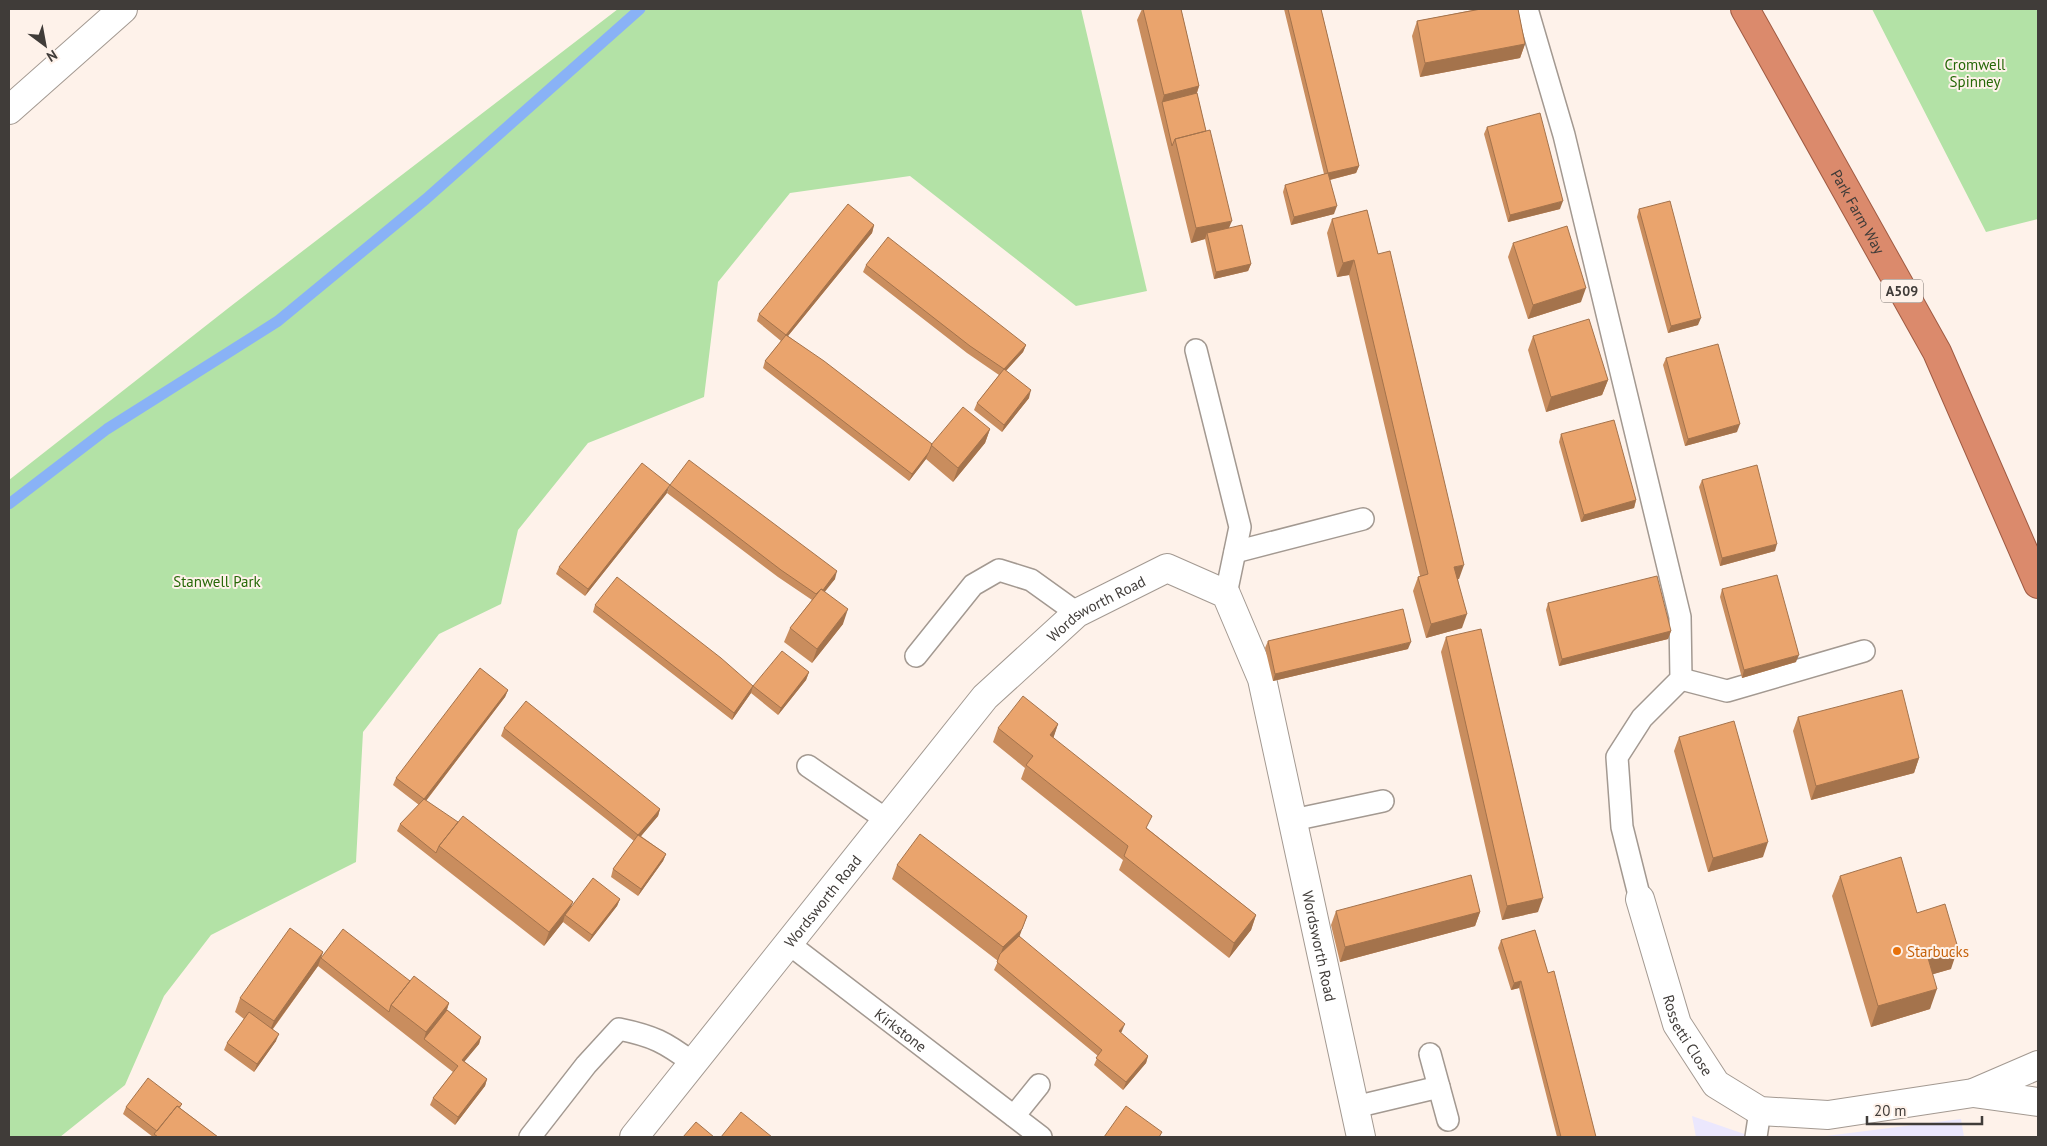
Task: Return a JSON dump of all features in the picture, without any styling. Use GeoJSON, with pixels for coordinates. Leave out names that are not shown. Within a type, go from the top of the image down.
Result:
{"type":"FeatureCollection","features":[{"type":"Feature","properties":{"kind":"highway","name":"Park Farm Way"},"geometry":{"type":"LineString","coordinates":[[1745,9],[1937,352],[2038,584]]}},
{"type":"Feature","properties":{"kind":"street"},"geometry":{"type":"LineString","coordinates":[[9,110],[123,9]]}},
{"type":"Feature","properties":{"kind":"street","name":"Wordsworth Road"},"geometry":{"type":"LineString","coordinates":[[634,1137],[985,697],[1077,613],[1167,568],[1226,594],[1262,679],[1361,1137]]}},
{"type":"Feature","properties":{"kind":"street","name":"Rossetti Close"},"geometry":{"type":"LineString","coordinates":[[1640,899],[1678,1024],[1716,1084],[1758,1124],[1973,1093],[2038,1065]]}},
{"type":"Feature","properties":{"kind":"street","name":"Rossetti Close"},"geometry":{"type":"LineString","coordinates":[[1973,1093],[2038,1102]]}},
{"type":"Feature","properties":{"kind":"lane"},"geometry":{"type":"LineString","coordinates":[[1527,9],[1564,135],[1680,617],[1680,679],[1642,718],[1617,757],[1622,826],[1640,899]]}},
{"type":"Feature","properties":{"kind":"lane"},"geometry":{"type":"LineString","coordinates":[[1196,350],[1240,526],[1226,594]]}},
{"type":"Feature","properties":{"kind":"lane"},"geometry":{"type":"LineString","coordinates":[[1235,552],[1363,519]]}},
{"type":"Feature","properties":{"kind":"lane"},"geometry":{"type":"LineString","coordinates":[[916,656],[973,584],[999,570],[1031,580],[1077,613]]}},
{"type":"Feature","properties":{"kind":"lane"},"geometry":{"type":"LineString","coordinates":[[1680,679],[1727,691],[1864,651]]}},
{"type":"Feature","properties":{"kind":"lane"},"geometry":{"type":"LineString","coordinates":[[808,766],[887,820]]}},
{"type":"Feature","properties":{"kind":"lane"},"geometry":{"type":"LineString","coordinates":[[1293,820],[1382,801]]}},
{"type":"Feature","properties":{"kind":"lane","name":"Kirkstone"},"geometry":{"type":"LineString","coordinates":[[789,944],[1041,1137]]}},
{"type":"Feature","properties":{"kind":"lane"},"geometry":{"type":"LineString","coordinates":[[530,1137],[586,1066],[619,1029],[648,1034],[673,1047],[693,1064]]}},
{"type":"Feature","properties":{"kind":"lane"},"geometry":{"type":"LineString","coordinates":[[1430,1054],[1448,1120]]}},
{"type":"Feature","properties":{"kind":"lane"},"geometry":{"type":"LineString","coordinates":[[1014,1116],[1039,1085]]}},
{"type":"Feature","properties":{"kind":"lane"},"geometry":{"type":"LineString","coordinates":[[1355,1108],[1439,1087]]}},
{"type":"Feature","properties":{"kind":"shaded area"},"geometry":{"type":"Polygon","coordinates":[[[1692,1116],[1753,1137],[1696,1137],[1692,1116]]]}},
{"type":"Feature","properties":{"kind":"shaded area"},"geometry":{"type":"Polygon","coordinates":[[[1961,1119],[1964,1137],[1818,1137],[1961,1119]]]}},
{"type":"Feature","properties":{"kind":"green space","name":"Stanwell Park"},"geometry":{"type":"Polygon","coordinates":[[[618,9],[1081,9],[1147,291],[1076,306],[910,176],[790,193],[718,282],[704,397],[588,443],[518,530],[501,604],[439,634],[363,732],[356,862],[211,935],[164,996],[125,1085],[60,1137],[9,1137],[9,480],[231,306],[618,9]]]}},
{"type":"Feature","properties":{"kind":"green space","name":"Cromwell Spinney"},"geometry":{"type":"Polygon","coordinates":[[[1872,9],[2038,9],[2038,219],[1986,232],[1872,9]]]}},
{"type":"Feature","properties":{"kind":"building"},"geometry":{"type":"Polygon","coordinates":[[[1143,9],[1181,9],[1199,86],[1164,95],[1143,9]]]}},
{"type":"Feature","properties":{"kind":"building"},"geometry":{"type":"Polygon","coordinates":[[[1288,9],[1321,9],[1359,166],[1328,173],[1288,9]]]}},
{"type":"Feature","properties":{"kind":"building"},"geometry":{"type":"Polygon","coordinates":[[[1481,9],[1518,9],[1525,44],[1425,63],[1417,21],[1481,9]]]}},
{"type":"Feature","properties":{"kind":"building"},"geometry":{"type":"Polygon","coordinates":[[[1197,93],[1206,131],[1175,139],[1172,146],[1162,102],[1197,93]]]}},
{"type":"Feature","properties":{"kind":"building"},"geometry":{"type":"Polygon","coordinates":[[[1540,113],[1563,201],[1510,215],[1487,127],[1540,113]]]}},
{"type":"Feature","properties":{"kind":"building"},"geometry":{"type":"Polygon","coordinates":[[[1210,130],[1232,221],[1196,228],[1175,139],[1210,130]]]}},
{"type":"Feature","properties":{"kind":"building"},"geometry":{"type":"Polygon","coordinates":[[[1328,173],[1337,206],[1294,217],[1285,185],[1328,173]]]}},
{"type":"Feature","properties":{"kind":"building"},"geometry":{"type":"Polygon","coordinates":[[[1670,201],[1701,318],[1671,326],[1639,209],[1670,201]]]}},
{"type":"Feature","properties":{"kind":"building"},"geometry":{"type":"Polygon","coordinates":[[[848,204],[874,225],[786,335],[759,314],[848,204]]]}},
{"type":"Feature","properties":{"kind":"building"},"geometry":{"type":"Polygon","coordinates":[[[1367,210],[1378,254],[1390,251],[1464,565],[1454,567],[1467,614],[1431,624],[1418,577],[1428,574],[1354,260],[1343,263],[1332,219],[1367,210]]]}},
{"type":"Feature","properties":{"kind":"building"},"geometry":{"type":"Polygon","coordinates":[[[1242,225],[1251,264],[1216,272],[1207,233],[1242,225]]]}},
{"type":"Feature","properties":{"kind":"building"},"geometry":{"type":"Polygon","coordinates":[[[1567,226],[1586,288],[1533,305],[1513,243],[1567,226]]]}},
{"type":"Feature","properties":{"kind":"building"},"geometry":{"type":"Polygon","coordinates":[[[888,237],[1026,345],[1004,369],[970,346],[866,265],[888,237]]]}},
{"type":"Feature","properties":{"kind":"building"},"geometry":{"type":"Polygon","coordinates":[[[1589,319],[1608,380],[1551,397],[1533,336],[1589,319]]]}},
{"type":"Feature","properties":{"kind":"building"},"geometry":{"type":"Polygon","coordinates":[[[786,335],[824,361],[932,444],[929,452],[912,474],[765,361],[786,335]]]}},
{"type":"Feature","properties":{"kind":"building"},"geometry":{"type":"Polygon","coordinates":[[[1718,344],[1740,424],[1688,439],[1666,358],[1718,344]]]}},
{"type":"Feature","properties":{"kind":"building"},"geometry":{"type":"Polygon","coordinates":[[[1004,369],[1031,390],[1004,425],[977,403],[1004,369]]]}},
{"type":"Feature","properties":{"kind":"building"},"geometry":{"type":"Polygon","coordinates":[[[963,407],[990,429],[958,468],[931,445],[963,407]]]}},
{"type":"Feature","properties":{"kind":"building"},"geometry":{"type":"Polygon","coordinates":[[[1614,420],[1636,500],[1584,515],[1561,434],[1614,420]]]}},
{"type":"Feature","properties":{"kind":"building"},"geometry":{"type":"Polygon","coordinates":[[[689,460],[837,571],[823,590],[821,589],[816,594],[781,570],[670,485],[689,460]]]}},
{"type":"Feature","properties":{"kind":"building"},"geometry":{"type":"Polygon","coordinates":[[[642,463],[670,485],[588,589],[559,567],[642,463]]]}},
{"type":"Feature","properties":{"kind":"building"},"geometry":{"type":"Polygon","coordinates":[[[1757,465],[1777,544],[1722,558],[1702,480],[1757,465]]]}},
{"type":"Feature","properties":{"kind":"building"},"geometry":{"type":"Polygon","coordinates":[[[1777,575],[1799,655],[1744,670],[1722,589],[1777,575]]]}},
{"type":"Feature","properties":{"kind":"building"},"geometry":{"type":"Polygon","coordinates":[[[1657,576],[1671,631],[1562,659],[1548,603],[1657,576]]]}},
{"type":"Feature","properties":{"kind":"building"},"geometry":{"type":"Polygon","coordinates":[[[617,577],[721,658],[753,686],[734,713],[595,605],[617,577]]]}},
{"type":"Feature","properties":{"kind":"building"},"geometry":{"type":"Polygon","coordinates":[[[821,589],[848,609],[817,649],[790,628],[821,589]]]}},
{"type":"Feature","properties":{"kind":"building"},"geometry":{"type":"Polygon","coordinates":[[[1403,609],[1411,642],[1275,674],[1268,641],[1403,609]]]}},
{"type":"Feature","properties":{"kind":"building"},"geometry":{"type":"Polygon","coordinates":[[[1481,629],[1543,898],[1507,906],[1446,637],[1481,629]]]}},
{"type":"Feature","properties":{"kind":"building"},"geometry":{"type":"Polygon","coordinates":[[[782,651],[809,672],[781,708],[753,686],[782,651]]]}},
{"type":"Feature","properties":{"kind":"building"},"geometry":{"type":"Polygon","coordinates":[[[480,668],[508,690],[424,799],[396,778],[480,668]]]}},
{"type":"Feature","properties":{"kind":"building"},"geometry":{"type":"Polygon","coordinates":[[[1902,690],[1919,758],[1816,786],[1798,717],[1902,690]]]}},
{"type":"Feature","properties":{"kind":"building"},"geometry":{"type":"Polygon","coordinates":[[[1023,696],[1058,724],[1050,735],[1152,816],[1146,828],[1256,915],[1234,943],[1124,856],[1128,846],[1026,765],[1033,756],[998,728],[1023,696]]]}},
{"type":"Feature","properties":{"kind":"building"},"geometry":{"type":"Polygon","coordinates":[[[526,701],[660,809],[638,835],[504,728],[526,701]]]}},
{"type":"Feature","properties":{"kind":"building"},"geometry":{"type":"Polygon","coordinates":[[[1734,721],[1768,842],[1713,858],[1679,737],[1734,721]]]}},
{"type":"Feature","properties":{"kind":"building"},"geometry":{"type":"Polygon","coordinates":[[[424,799],[458,822],[439,846],[436,853],[400,824],[424,799]]]}},
{"type":"Feature","properties":{"kind":"building"},"geometry":{"type":"Polygon","coordinates":[[[463,816],[573,902],[549,932],[439,846],[463,816]]]}},
{"type":"Feature","properties":{"kind":"building"},"geometry":{"type":"Polygon","coordinates":[[[920,834],[1027,916],[1022,929],[1003,947],[897,865],[920,834]]]}},
{"type":"Feature","properties":{"kind":"building"},"geometry":{"type":"Polygon","coordinates":[[[638,835],[666,854],[641,889],[613,869],[638,835]]]}},
{"type":"Feature","properties":{"kind":"building","name":"Starbucks"},"geometry":{"type":"Polygon","coordinates":[[[1901,857],[1917,913],[1945,904],[1958,948],[1928,958],[1937,989],[1878,1006],[1840,876],[1901,857]]]}},
{"type":"Feature","properties":{"kind":"building"},"geometry":{"type":"Polygon","coordinates":[[[1471,875],[1480,912],[1345,947],[1336,911],[1471,875]]]}},
{"type":"Feature","properties":{"kind":"building"},"geometry":{"type":"Polygon","coordinates":[[[593,878],[620,899],[592,935],[565,915],[593,878]]]}},
{"type":"Feature","properties":{"kind":"building"},"geometry":{"type":"Polygon","coordinates":[[[290,928],[323,952],[274,1021],[240,998],[290,928]]]}},
{"type":"Feature","properties":{"kind":"building"},"geometry":{"type":"Polygon","coordinates":[[[343,929],[410,981],[391,1005],[389,1012],[321,958],[343,929]]]}},
{"type":"Feature","properties":{"kind":"building"},"geometry":{"type":"Polygon","coordinates":[[[1535,930],[1548,973],[1554,971],[1596,1137],[1561,1137],[1521,981],[1514,983],[1501,940],[1535,930]]]}},
{"type":"Feature","properties":{"kind":"building"},"geometry":{"type":"Polygon","coordinates":[[[1019,936],[1125,1024],[1119,1031],[1148,1056],[1126,1082],[1096,1058],[1102,1050],[997,962],[1000,954],[1019,936]]]}},
{"type":"Feature","properties":{"kind":"building"},"geometry":{"type":"Polygon","coordinates":[[[414,976],[449,1003],[426,1032],[391,1005],[414,976]]]}},
{"type":"Feature","properties":{"kind":"building"},"geometry":{"type":"Polygon","coordinates":[[[447,1010],[481,1037],[462,1060],[487,1079],[458,1117],[433,1098],[458,1066],[424,1039],[447,1010]]]}},
{"type":"Feature","properties":{"kind":"building"},"geometry":{"type":"Polygon","coordinates":[[[249,1012],[279,1034],[257,1064],[227,1043],[249,1012]]]}},
{"type":"Feature","properties":{"kind":"building"},"geometry":{"type":"Polygon","coordinates":[[[148,1078],[182,1104],[179,1107],[177,1106],[157,1131],[126,1107],[148,1078]]]}},
{"type":"Feature","properties":{"kind":"building"},"geometry":{"type":"Polygon","coordinates":[[[177,1106],[218,1137],[158,1137],[154,1134],[177,1106]]]}},
{"type":"Feature","properties":{"kind":"building"},"geometry":{"type":"Polygon","coordinates":[[[1126,1106],[1162,1132],[1159,1137],[1104,1137],[1126,1106]]]}},
{"type":"Feature","properties":{"kind":"building"},"geometry":{"type":"Polygon","coordinates":[[[741,1112],[772,1137],[721,1137],[741,1112]]]}},
{"type":"Feature","properties":{"kind":"building"},"geometry":{"type":"Polygon","coordinates":[[[696,1122],[714,1137],[683,1137],[696,1122]]]}},
{"type":"Feature","properties":{"kind":"waterway"},"geometry":{"type":"LineString","coordinates":[[9,504],[107,429],[278,321],[426,199],[640,9]]}},
{"type":"Feature","properties":{"kind":"place","name":"Starbucks"},"geometry":{"type":"Point","coordinates":[1897,951]}}]}
